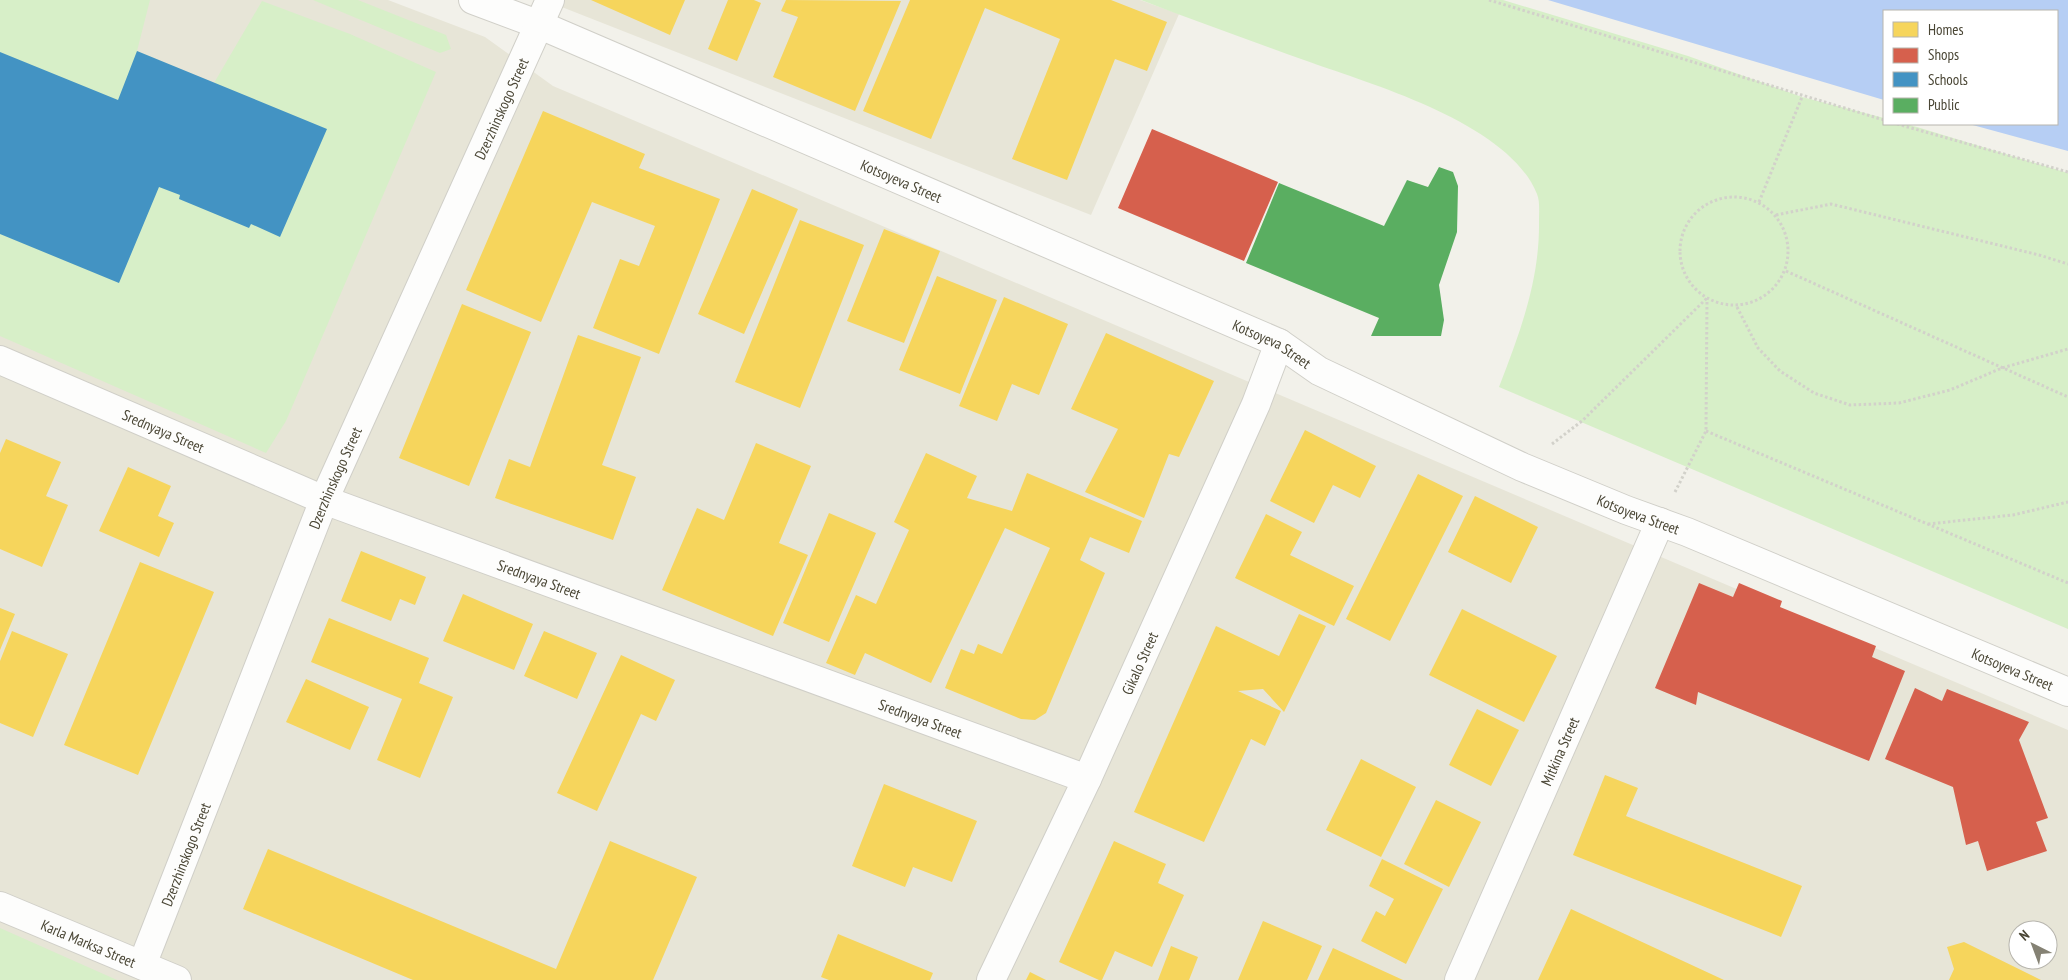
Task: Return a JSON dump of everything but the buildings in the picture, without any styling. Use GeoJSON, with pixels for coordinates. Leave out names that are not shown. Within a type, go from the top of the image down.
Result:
{"type":"FeatureCollection","features":[{"type":"Feature","properties":{"kind":"street","name":"Kotsoyeva Street"},"geometry":{"type":"LineString","coordinates":[[473,0],[540,25],[1279,343],[1319,371],[1522,468],[1660,522],[2068,692]]}},
{"type":"Feature","properties":{"kind":"street","name":"Dzerzhinskogo Street"},"geometry":{"type":"LineString","coordinates":[[142,965],[324,500],[550,0]]}},
{"type":"Feature","properties":{"kind":"street","name":"Gikalo Street"},"geometry":{"type":"LineString","coordinates":[[991,980],[1087,779],[1256,404],[1279,343]]}},
{"type":"Feature","properties":{"kind":"street","name":"Srednyaya Street"},"geometry":{"type":"LineString","coordinates":[[0,360],[324,500],[1087,779]]}},
{"type":"Feature","properties":{"kind":"street","name":"Mitkina Street"},"geometry":{"type":"LineString","coordinates":[[1459,980],[1660,522]]}},
{"type":"Feature","properties":{"kind":"street","name":"Karla Marksa Street"},"geometry":{"type":"LineString","coordinates":[[0,906],[177,980]]}},
{"type":"Feature","properties":{"kind":"path"},"geometry":{"type":"LineString","coordinates":[[1489,0],[1652,48],[1802,97],[1883,120]]}},
{"type":"Feature","properties":{"kind":"path"},"geometry":{"type":"LineString","coordinates":[[1759,202],[1802,97]]}},
{"type":"Feature","properties":{"kind":"path"},"geometry":{"type":"LineString","coordinates":[[1901,125],[2068,172]]}},
{"type":"Feature","properties":{"kind":"path"},"geometry":{"type":"LineString","coordinates":[[1732,196],[1759,202],[1776,216],[1786,233],[1789,252],[1786,271],[1777,287],[1760,300],[1737,307],[1707,298],[1693,289],[1682,270],[1679,250],[1684,228],[1702,206],[1732,196]]}},
{"type":"Feature","properties":{"kind":"path"},"geometry":{"type":"LineString","coordinates":[[1776,216],[1831,204],[2039,254],[2068,264]]}},
{"type":"Feature","properties":{"kind":"path"},"geometry":{"type":"LineString","coordinates":[[1786,271],[2068,397]]}},
{"type":"Feature","properties":{"kind":"path"},"geometry":{"type":"LineString","coordinates":[[1660,522],[1706,431],[1707,298]]}},
{"type":"Feature","properties":{"kind":"path"},"geometry":{"type":"LineString","coordinates":[[1522,468],[1582,421],[1707,298]]}},
{"type":"Feature","properties":{"kind":"path"},"geometry":{"type":"LineString","coordinates":[[1737,307],[1758,348],[1780,371],[1814,394],[1850,404],[1899,403],[1950,390],[2002,368],[2068,349]]}},
{"type":"Feature","properties":{"kind":"path"},"geometry":{"type":"LineString","coordinates":[[1706,431],[2068,583]]}},
{"type":"Feature","properties":{"kind":"path"},"geometry":{"type":"LineString","coordinates":[[1928,524],[2012,515],[2068,502]]}},
{"type":"Feature","properties":{"kind":"shaded area"},"geometry":{"type":"Polygon","coordinates":[[[0,0],[388,0],[485,37],[553,86],[2068,730],[2068,980],[0,980],[0,0]]]}},
{"type":"Feature","properties":{"kind":"shaded area"},"geometry":{"type":"Polygon","coordinates":[[[544,0],[1140,0],[1179,14],[1091,215],[544,0]]]}},
{"type":"Feature","properties":{"kind":"green space"},"geometry":{"type":"Polygon","coordinates":[[[0,0],[150,0],[137,51],[214,83],[262,1],[350,34],[436,72],[286,421],[266,453],[0,336],[0,0]]]}},
{"type":"Feature","properties":{"kind":"green space"},"geometry":{"type":"Polygon","coordinates":[[[313,0],[358,0],[446,35],[451,49],[440,53],[313,0]]]}},
{"type":"Feature","properties":{"kind":"green space"},"geometry":{"type":"Polygon","coordinates":[[[1141,0],[1503,0],[1688,56],[1802,97],[1883,118],[1883,125],[1909,125],[2068,173],[2068,629],[1499,387],[1521,326],[1536,264],[1538,197],[1521,169],[1498,146],[1468,126],[1434,109],[1364,81],[1141,0]]]}},
{"type":"Feature","properties":{"kind":"green space"},"geometry":{"type":"Polygon","coordinates":[[[0,928],[117,980],[0,980],[0,928]]]}},
{"type":"Feature","properties":{"kind":"water"},"geometry":{"type":"Polygon","coordinates":[[[1548,0],[2068,0],[2068,151],[1973,125],[2058,125],[2058,10],[1883,10],[1883,100],[1548,0]]]}}]}
